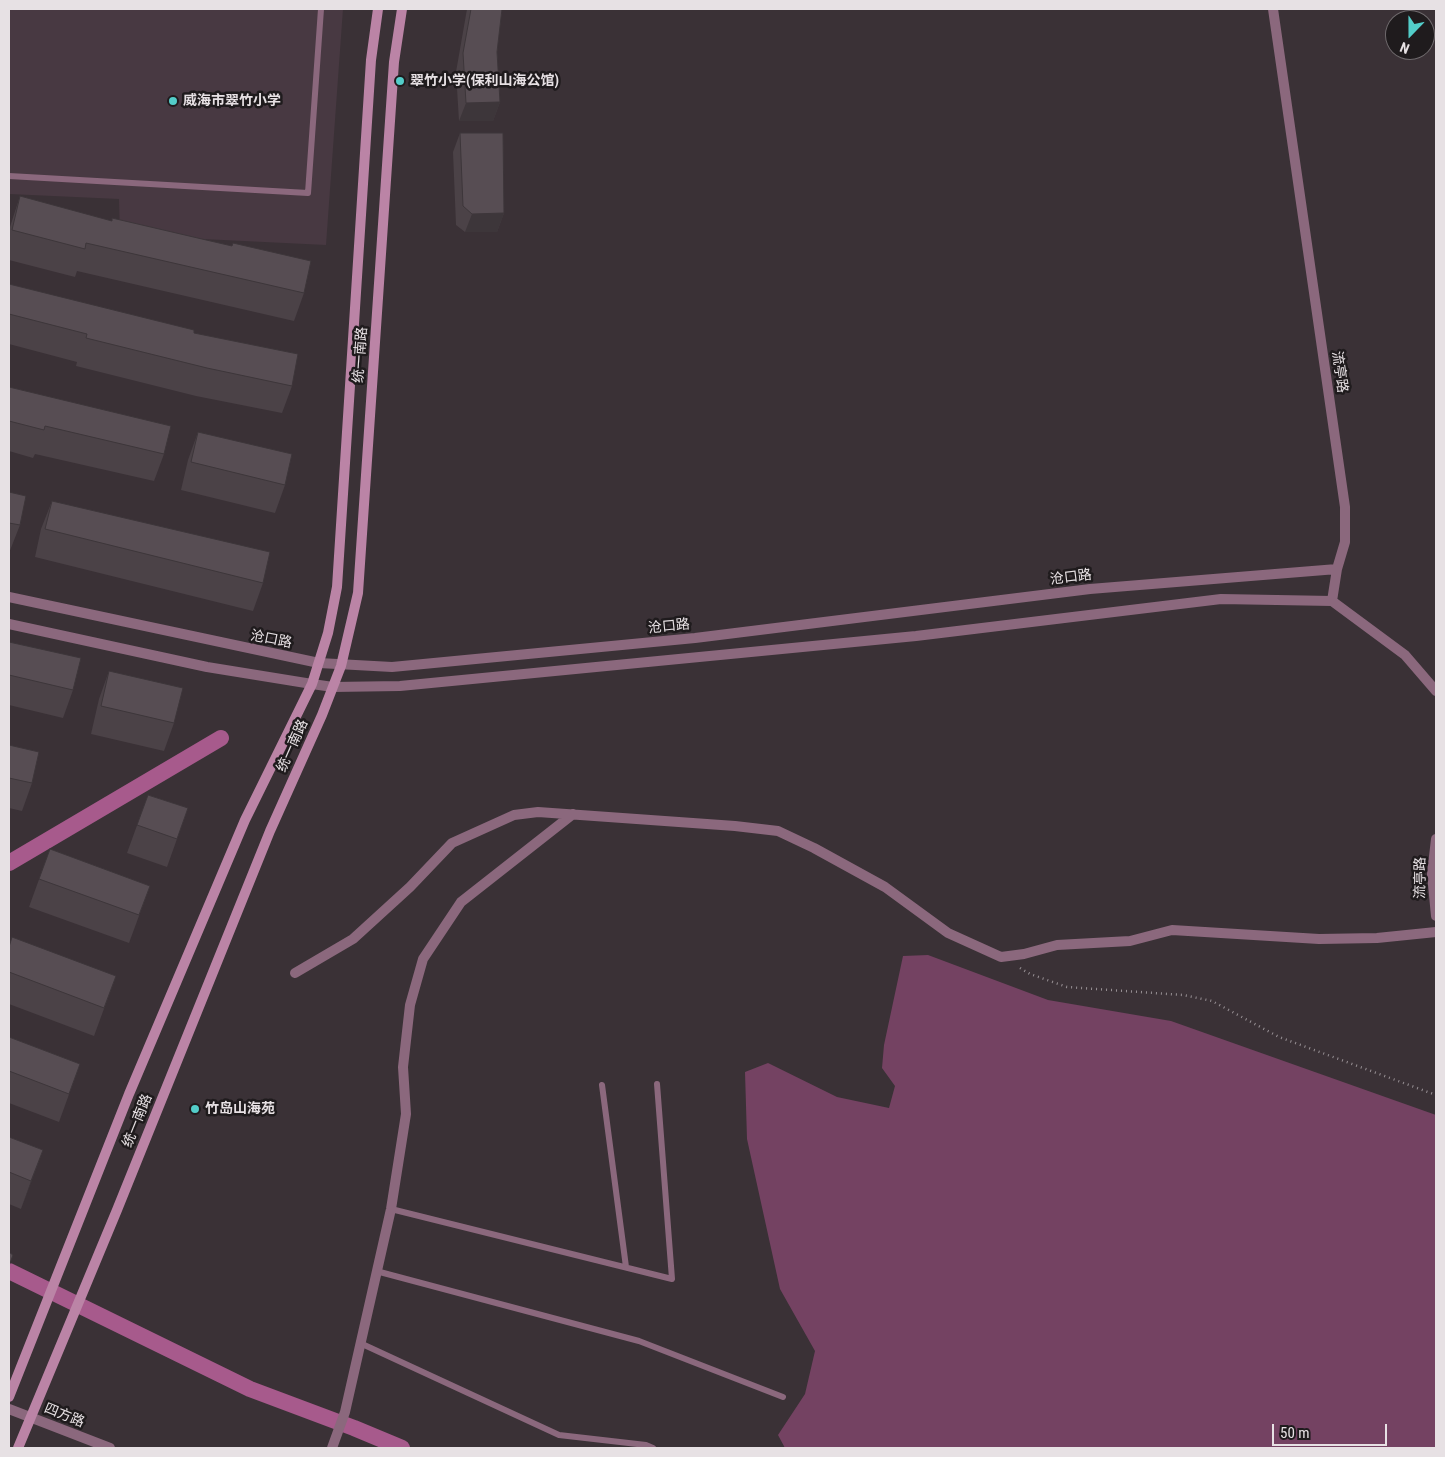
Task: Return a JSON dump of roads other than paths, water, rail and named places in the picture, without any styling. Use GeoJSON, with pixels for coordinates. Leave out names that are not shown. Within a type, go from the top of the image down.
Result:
{"type":"FeatureCollection","features":[{"type":"Feature","properties":{"kind":"main road","name":"统一南路"},"geometry":{"type":"LineString","coordinates":[[9,1397],[129,1094],[245,820],[312,684],[328,633],[337,587],[371,60],[378,9]]}},
{"type":"Feature","properties":{"kind":"main road","name":"统一南路"},"geometry":{"type":"LineString","coordinates":[[18,1448],[91,1274],[270,831],[333,687],[352,625],[360,575],[393,72],[402,9]]}},
{"type":"Feature","properties":{"kind":"street","name":"流亭路"},"geometry":{"type":"LineString","coordinates":[[1273,9],[1344,507],[1345,542],[1332,601]]}},
{"type":"Feature","properties":{"kind":"street","name":"沧口路"},"geometry":{"type":"LineString","coordinates":[[9,597],[319,663],[341,666],[392,667],[695,638],[1090,589],[1338,569]]}},
{"type":"Feature","properties":{"kind":"street"},"geometry":{"type":"LineString","coordinates":[[9,624],[207,667],[312,684],[333,687],[400,686],[916,636],[1221,599],[1332,601],[1405,655],[1436,691]]}},
{"type":"Feature","properties":{"kind":"street"},"geometry":{"type":"LineString","coordinates":[[295,973],[353,939],[410,887],[452,843],[514,815],[538,812],[735,826],[778,832],[814,848],[885,887],[948,934],[1001,957],[1024,954],[1058,945],[1130,940],[1172,930],[1319,939],[1377,938],[1436,932]]}},
{"type":"Feature","properties":{"kind":"street"},"geometry":{"type":"LineString","coordinates":[[332,1446],[345,1412],[391,1209],[406,1114],[403,1067],[410,1005],[423,959],[461,902],[573,814]]}},
{"type":"Feature","properties":{"kind":"street","name":"流亭路"},"geometry":{"type":"LineString","coordinates":[[1436,839],[1432,874],[1436,916]]}},
{"type":"Feature","properties":{"kind":"street","name":"四方路"},"geometry":{"type":"LineString","coordinates":[[9,1409],[110,1448]]}},
{"type":"Feature","properties":{"kind":"lane"},"geometry":{"type":"LineString","coordinates":[[9,176],[308,193],[321,9]]}},
{"type":"Feature","properties":{"kind":"lane"},"geometry":{"type":"LineString","coordinates":[[391,1209],[672,1279],[657,1084]]}},
{"type":"Feature","properties":{"kind":"lane"},"geometry":{"type":"LineString","coordinates":[[602,1085],[626,1267]]}},
{"type":"Feature","properties":{"kind":"lane"},"geometry":{"type":"LineString","coordinates":[[376,1271],[639,1341],[783,1396]]}},
{"type":"Feature","properties":{"kind":"lane"},"geometry":{"type":"LineString","coordinates":[[360,1343],[559,1435],[646,1445],[653,1448]]}},
{"type":"Feature","properties":{"kind":"waterway"},"geometry":{"type":"LineString","coordinates":[[9,863],[221,738]]}},
{"type":"Feature","properties":{"kind":"waterway"},"geometry":{"type":"LineString","coordinates":[[9,1271],[250,1389],[402,1448]]}},
{"type":"Feature","properties":{"kind":"place","name":"翠竹小学(保利山海公馆)"},"geometry":{"type":"Point","coordinates":[400,81]}},
{"type":"Feature","properties":{"kind":"place","name":"威海市翠竹小学"},"geometry":{"type":"Point","coordinates":[173,101]}},
{"type":"Feature","properties":{"kind":"place","name":"竹岛山海苑"},"geometry":{"type":"Point","coordinates":[195,1109]}}]}
